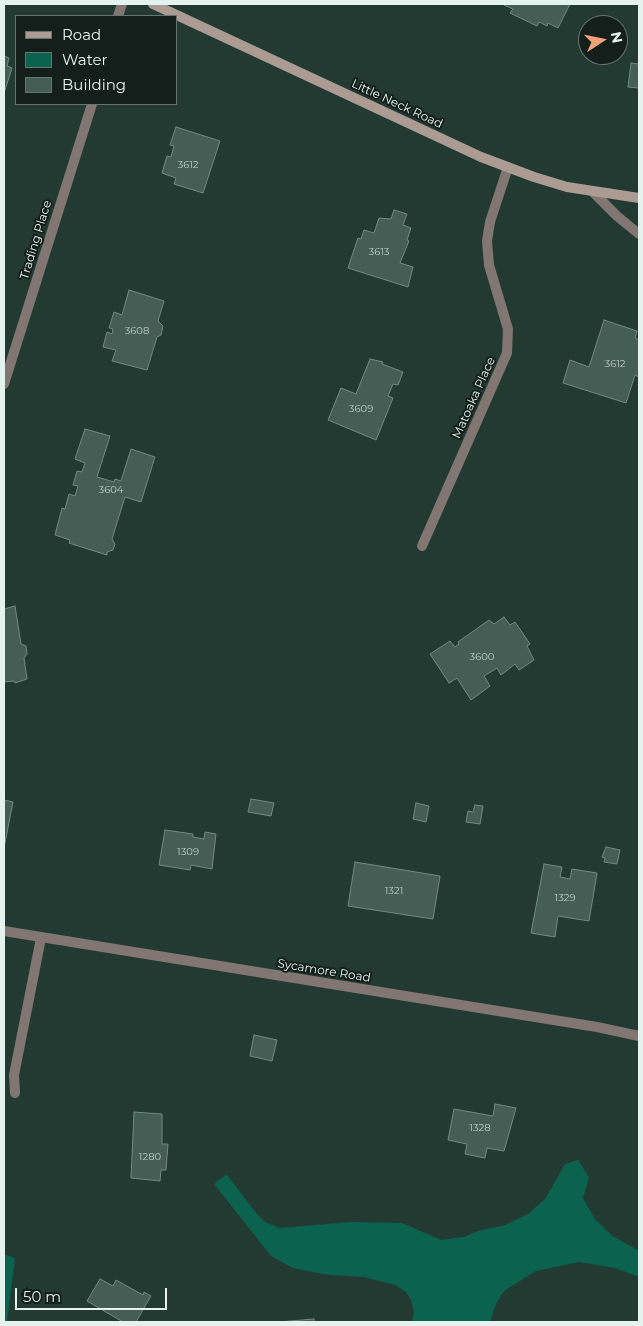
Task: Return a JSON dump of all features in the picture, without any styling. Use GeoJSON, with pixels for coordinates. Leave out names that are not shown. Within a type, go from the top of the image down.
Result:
{"type":"FeatureCollection","features":[{"type":"Feature","properties":{"kind":"street","name":"Little Neck Road"},"geometry":{"type":"LineString","coordinates":[[153,4],[177,15]]}},
{"type":"Feature","properties":{"kind":"street","name":"Little Neck Road"},"geometry":{"type":"LineString","coordinates":[[178,16],[481,157],[567,187],[639,198]]}},
{"type":"Feature","properties":{"kind":"street","name":"Trading Place"},"geometry":{"type":"LineString","coordinates":[[4,384],[92,105]]}},
{"type":"Feature","properties":{"kind":"street","name":"Matoaka Place"},"geometry":{"type":"LineString","coordinates":[[422,546],[507,353],[508,329],[489,265],[487,241],[490,222],[508,167]]}},
{"type":"Feature","properties":{"kind":"street"},"geometry":{"type":"LineString","coordinates":[[593,192],[617,216],[639,234]]}},
{"type":"Feature","properties":{"kind":"street","name":"Sycamore Road"},"geometry":{"type":"LineString","coordinates":[[4,931],[597,1027],[639,1036]]}},
{"type":"Feature","properties":{"kind":"street"},"geometry":{"type":"LineString","coordinates":[[15,1094],[14,1075],[41,938]]}},
{"type":"Feature","properties":{"kind":"water"},"geometry":{"type":"Polygon","coordinates":[[[578,1160],[589,1177],[583,1198],[595,1219],[611,1235],[639,1251],[639,1277],[615,1268],[579,1262],[536,1271],[504,1291],[496,1304],[490,1322],[412,1322],[414,1312],[411,1300],[406,1292],[395,1285],[364,1277],[329,1275],[293,1268],[271,1256],[214,1184],[226,1175],[228,1176],[265,1222],[280,1228],[351,1222],[402,1223],[441,1240],[464,1237],[478,1231],[505,1225],[528,1214],[545,1199],[565,1164],[578,1160]]]}},
{"type":"Feature","properties":{"kind":"water"},"geometry":{"type":"Polygon","coordinates":[[[4,1254],[15,1258],[7,1322],[4,1322],[4,1254]]]}},
{"type":"Feature","properties":{"kind":"building"},"geometry":{"type":"Polygon","coordinates":[[[505,4],[570,4],[558,28],[548,23],[547,26],[539,22],[537,26],[510,13],[513,9],[505,4]]]}},
{"type":"Feature","properties":{"kind":"building"},"geometry":{"type":"Polygon","coordinates":[[[4,56],[9,58],[7,66],[12,68],[4,93],[4,56]]]}},
{"type":"Feature","properties":{"kind":"building"},"geometry":{"type":"Polygon","coordinates":[[[631,63],[639,64],[639,88],[628,87],[631,63]]]}},
{"type":"Feature","properties":{"kind":"building"},"geometry":{"type":"Polygon","coordinates":[[[176,127],[220,141],[203,193],[174,184],[176,178],[162,173],[167,156],[171,157],[174,146],[170,145],[176,127]]]}},
{"type":"Feature","properties":{"kind":"building"},"geometry":{"type":"Polygon","coordinates":[[[394,210],[407,214],[403,225],[411,228],[407,240],[409,241],[400,263],[413,267],[408,287],[348,268],[358,238],[361,239],[364,230],[374,233],[379,218],[391,219],[394,210]]]}},
{"type":"Feature","properties":{"kind":"building"},"geometry":{"type":"Polygon","coordinates":[[[129,290],[164,301],[158,321],[163,326],[161,335],[157,337],[147,370],[112,361],[116,350],[103,347],[107,332],[112,334],[113,329],[109,328],[114,312],[122,315],[129,290]]]}},
{"type":"Feature","properties":{"kind":"building"},"geometry":{"type":"Polygon","coordinates":[[[604,320],[637,331],[635,338],[639,340],[639,377],[635,375],[626,403],[563,383],[570,360],[589,367],[604,320]]]}},
{"type":"Feature","properties":{"kind":"building"},"geometry":{"type":"Polygon","coordinates":[[[370,359],[383,362],[382,364],[403,372],[398,385],[393,384],[388,396],[393,398],[376,440],[328,420],[341,388],[356,394],[370,359]]]}},
{"type":"Feature","properties":{"kind":"building"},"geometry":{"type":"Polygon","coordinates":[[[85,429],[110,436],[97,477],[114,482],[115,479],[121,481],[131,449],[155,457],[141,502],[125,497],[112,539],[115,544],[113,550],[107,552],[107,555],[69,543],[70,540],[55,535],[62,508],[65,509],[69,494],[75,496],[78,486],[73,485],[77,471],[82,472],[85,463],[75,459],[85,429]]]}},
{"type":"Feature","properties":{"kind":"building"},"geometry":{"type":"Polygon","coordinates":[[[15,606],[21,644],[26,646],[27,654],[24,658],[27,679],[15,683],[14,681],[4,682],[4,609],[15,606]]]}},
{"type":"Feature","properties":{"kind":"building"},"geometry":{"type":"Polygon","coordinates":[[[504,617],[510,625],[515,622],[530,644],[527,646],[534,660],[519,670],[515,664],[501,675],[497,668],[484,676],[490,686],[471,700],[457,678],[449,683],[430,654],[450,641],[455,647],[459,644],[458,642],[489,620],[494,624],[504,617]]]}},
{"type":"Feature","properties":{"kind":"building"},"geometry":{"type":"Polygon","coordinates":[[[251,799],[274,803],[271,816],[248,812],[251,799]]]}},
{"type":"Feature","properties":{"kind":"building"},"geometry":{"type":"Polygon","coordinates":[[[4,800],[13,802],[4,848],[4,800]]]}},
{"type":"Feature","properties":{"kind":"building"},"geometry":{"type":"Polygon","coordinates":[[[416,803],[429,806],[426,822],[413,819],[416,803]]]}},
{"type":"Feature","properties":{"kind":"building"},"geometry":{"type":"Polygon","coordinates":[[[475,805],[483,806],[480,824],[466,822],[468,811],[473,812],[475,805]]]}},
{"type":"Feature","properties":{"kind":"building"},"geometry":{"type":"Polygon","coordinates":[[[165,830],[193,834],[193,837],[204,839],[205,832],[216,834],[212,869],[191,865],[190,870],[159,865],[165,830]]]}},
{"type":"Feature","properties":{"kind":"building"},"geometry":{"type":"Polygon","coordinates":[[[606,847],[620,850],[617,864],[604,862],[605,858],[602,857],[606,847]]]}},
{"type":"Feature","properties":{"kind":"building"},"geometry":{"type":"Polygon","coordinates":[[[355,862],[440,876],[433,919],[348,906],[355,862]]]}},
{"type":"Feature","properties":{"kind":"building"},"geometry":{"type":"Polygon","coordinates":[[[544,864],[562,867],[560,877],[570,879],[572,869],[597,873],[589,921],[558,916],[555,937],[531,933],[544,864]]]}},
{"type":"Feature","properties":{"kind":"building"},"geometry":{"type":"Polygon","coordinates":[[[254,1035],[277,1040],[272,1061],[250,1056],[254,1035]]]}},
{"type":"Feature","properties":{"kind":"building"},"geometry":{"type":"Polygon","coordinates":[[[495,1104],[516,1108],[504,1151],[487,1148],[485,1158],[465,1154],[467,1144],[448,1140],[454,1109],[493,1116],[495,1104]]]}},
{"type":"Feature","properties":{"kind":"building"},"geometry":{"type":"Polygon","coordinates":[[[134,1112],[162,1114],[162,1144],[168,1144],[166,1170],[161,1170],[160,1181],[131,1178],[134,1112]]]}},
{"type":"Feature","properties":{"kind":"building"},"geometry":{"type":"Polygon","coordinates":[[[100,1279],[113,1286],[116,1280],[143,1295],[144,1292],[151,1296],[136,1322],[123,1322],[87,1301],[100,1279]]]}},
{"type":"Feature","properties":{"kind":"building"},"geometry":{"type":"Polygon","coordinates":[[[314,1319],[314,1322],[278,1322],[314,1319]]]}}]}
